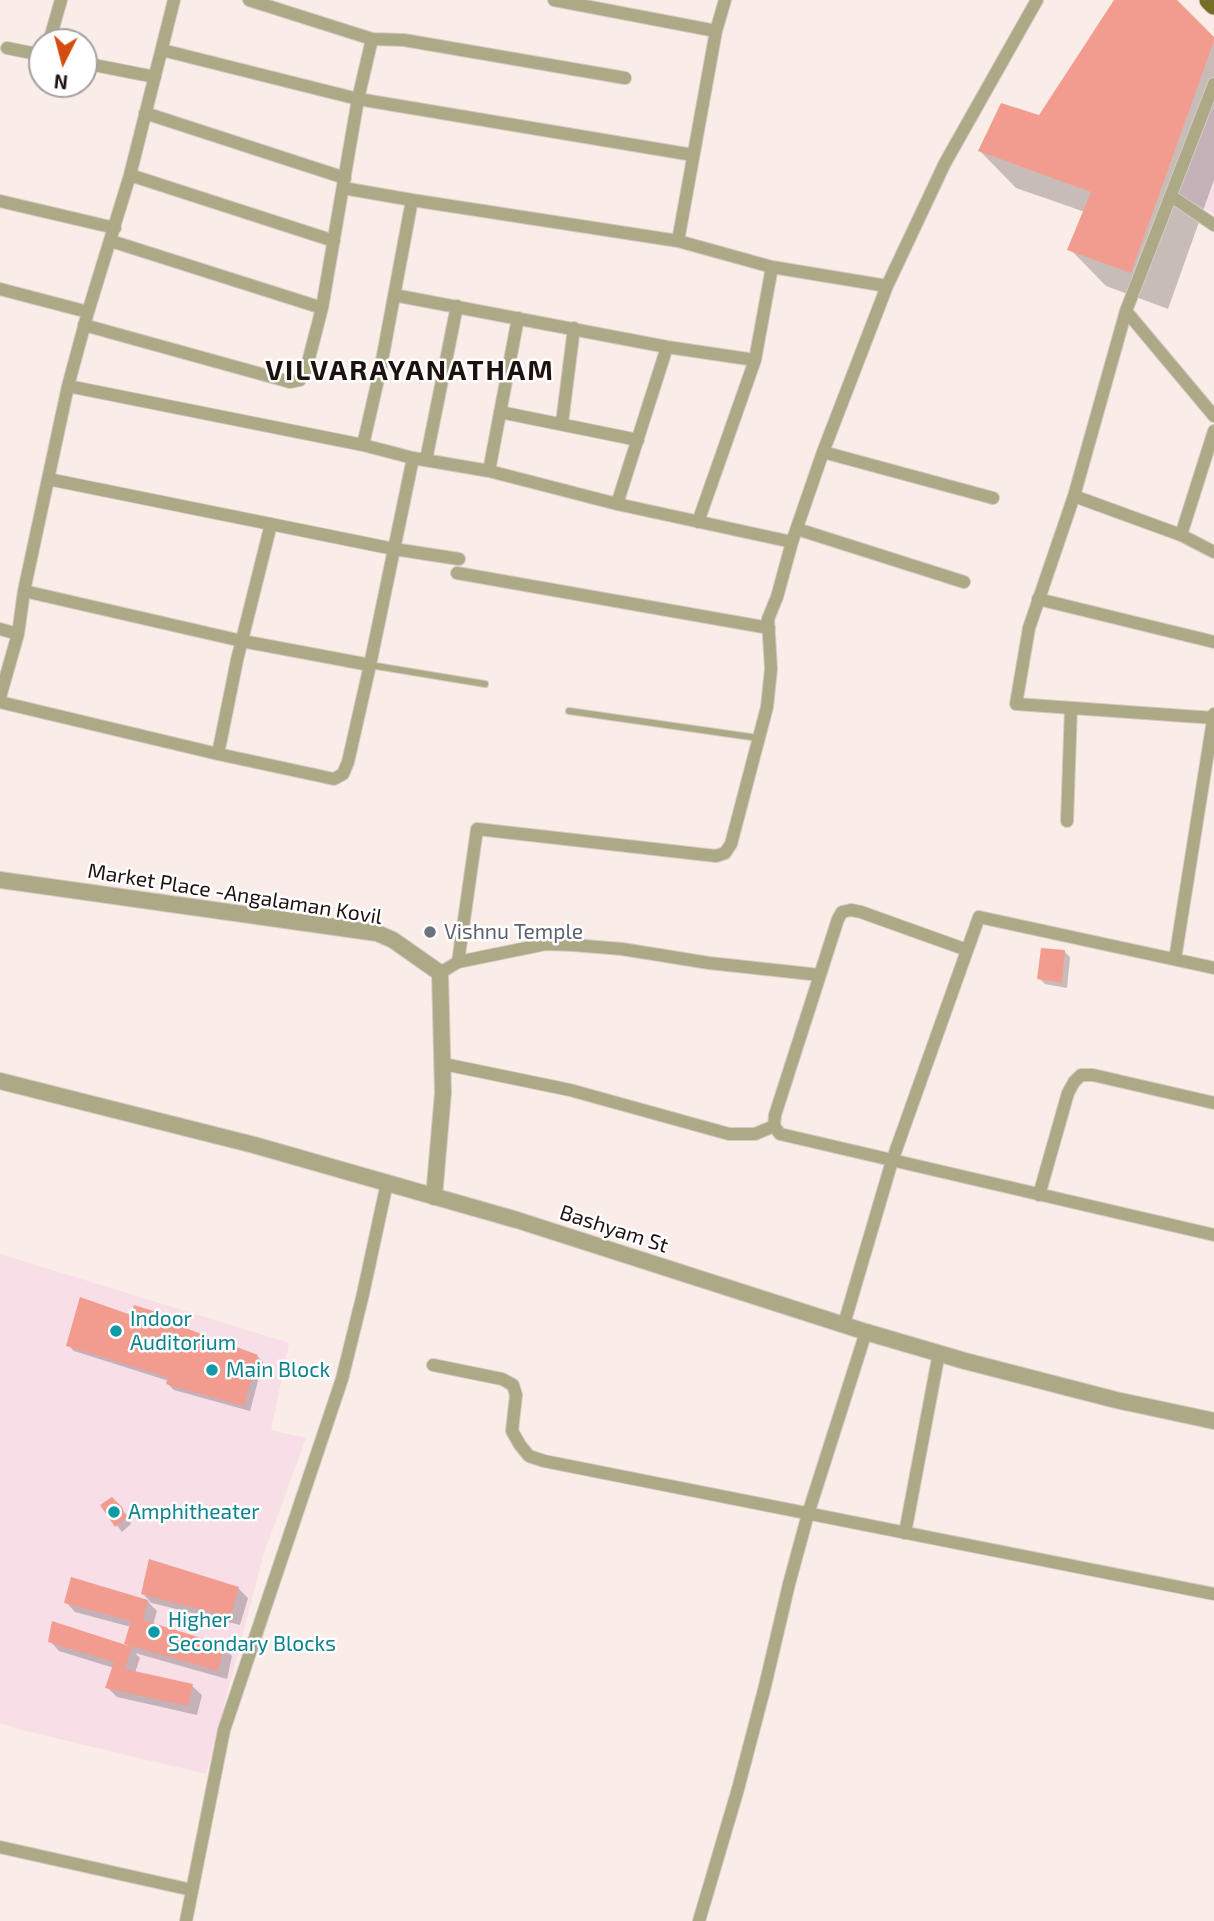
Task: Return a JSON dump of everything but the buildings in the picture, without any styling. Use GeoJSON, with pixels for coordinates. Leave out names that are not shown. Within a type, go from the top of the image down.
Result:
{"type":"FeatureCollection","features":[{"type":"Feature","properties":{"kind":"main road"},"geometry":{"type":"LineString","coordinates":[[1209,0],[1214,5]]}},
{"type":"Feature","properties":{"kind":"street"},"geometry":{"type":"LineString","coordinates":[[53,28],[61,0]]}},
{"type":"Feature","properties":{"kind":"street"},"geometry":{"type":"LineString","coordinates":[[174,0],[130,175],[68,386],[24,591],[18,634],[0,700],[218,754],[334,779],[343,774],[370,665],[394,549],[457,306]]}},
{"type":"Feature","properties":{"kind":"street"},"geometry":{"type":"LineString","coordinates":[[249,0],[372,39],[404,40],[625,78]]}},
{"type":"Feature","properties":{"kind":"street"},"geometry":{"type":"LineString","coordinates":[[554,0],[716,31]]}},
{"type":"Feature","properties":{"kind":"street"},"geometry":{"type":"LineString","coordinates":[[678,241],[716,31],[725,0]]}},
{"type":"Feature","properties":{"kind":"street"},"geometry":{"type":"LineString","coordinates":[[458,962],[477,829],[716,856],[725,853],[731,844],[767,707],[771,669],[768,619],[823,452],[887,286],[945,163],[1037,0]]}},
{"type":"Feature","properties":{"kind":"street"},"geometry":{"type":"LineString","coordinates":[[0,289],[86,319],[290,382],[300,380],[306,370],[322,308],[358,99],[372,39]]}},
{"type":"Feature","properties":{"kind":"street"},"geometry":{"type":"LineString","coordinates":[[7,48],[28,52]]}},
{"type":"Feature","properties":{"kind":"street"},"geometry":{"type":"LineString","coordinates":[[162,50],[358,99],[693,155]]}},
{"type":"Feature","properties":{"kind":"street"},"geometry":{"type":"LineString","coordinates":[[98,66],[155,77]]}},
{"type":"Feature","properties":{"kind":"street"},"geometry":{"type":"LineString","coordinates":[[1175,959],[1214,717],[1016,704],[1029,628],[1074,496],[1126,311],[1214,84]]}},
{"type":"Feature","properties":{"kind":"street"},"geometry":{"type":"LineString","coordinates":[[145,113],[344,183],[412,200],[678,241],[772,267],[887,286]]}},
{"type":"Feature","properties":{"kind":"street"},"geometry":{"type":"LineString","coordinates":[[130,175],[334,241]]}},
{"type":"Feature","properties":{"kind":"street"},"geometry":{"type":"LineString","coordinates":[[1171,196],[1214,225]]}},
{"type":"Feature","properties":{"kind":"street"},"geometry":{"type":"LineString","coordinates":[[363,445],[412,200]]}},
{"type":"Feature","properties":{"kind":"street"},"geometry":{"type":"LineString","coordinates":[[0,201],[115,228]]}},
{"type":"Feature","properties":{"kind":"street"},"geometry":{"type":"LineString","coordinates":[[111,241],[322,308]]}},
{"type":"Feature","properties":{"kind":"street"},"geometry":{"type":"LineString","coordinates":[[698,522],[755,360],[772,267]]}},
{"type":"Feature","properties":{"kind":"street"},"geometry":{"type":"LineString","coordinates":[[394,295],[667,347],[755,360]]}},
{"type":"Feature","properties":{"kind":"street"},"geometry":{"type":"LineString","coordinates":[[1126,311],[1214,416]]}},
{"type":"Feature","properties":{"kind":"street"},"geometry":{"type":"LineString","coordinates":[[489,471],[517,318]]}},
{"type":"Feature","properties":{"kind":"street"},"geometry":{"type":"LineString","coordinates":[[562,424],[574,328]]}},
{"type":"Feature","properties":{"kind":"street"},"geometry":{"type":"LineString","coordinates":[[617,504],[667,347]]}},
{"type":"Feature","properties":{"kind":"street"},"geometry":{"type":"LineString","coordinates":[[68,386],[489,471],[617,504],[792,542]]}},
{"type":"Feature","properties":{"kind":"street"},"geometry":{"type":"LineString","coordinates":[[500,412],[638,440]]}},
{"type":"Feature","properties":{"kind":"street"},"geometry":{"type":"LineString","coordinates":[[1181,535],[1214,431]]}},
{"type":"Feature","properties":{"kind":"street"},"geometry":{"type":"LineString","coordinates":[[823,452],[993,498]]}},
{"type":"Feature","properties":{"kind":"street"},"geometry":{"type":"LineString","coordinates":[[48,479],[394,549],[459,559]]}},
{"type":"Feature","properties":{"kind":"street"},"geometry":{"type":"LineString","coordinates":[[1074,496],[1181,535],[1214,552]]}},
{"type":"Feature","properties":{"kind":"street"},"geometry":{"type":"LineString","coordinates":[[218,754],[271,524]]}},
{"type":"Feature","properties":{"kind":"street"},"geometry":{"type":"LineString","coordinates":[[797,529],[964,582]]}},
{"type":"Feature","properties":{"kind":"street"},"geometry":{"type":"LineString","coordinates":[[457,573],[769,628]]}},
{"type":"Feature","properties":{"kind":"street"},"geometry":{"type":"LineString","coordinates":[[24,591],[242,641],[370,665]]}},
{"type":"Feature","properties":{"kind":"street"},"geometry":{"type":"LineString","coordinates":[[1038,599],[1214,642]]}},
{"type":"Feature","properties":{"kind":"street"},"geometry":{"type":"LineString","coordinates":[[0,629],[18,634]]}},
{"type":"Feature","properties":{"kind":"street"},"geometry":{"type":"LineString","coordinates":[[1068,821],[1071,708]]}},
{"type":"Feature","properties":{"kind":"street","name":"Market Place -Angalaman Kovil"},"geometry":{"type":"LineString","coordinates":[[0,880],[377,933],[393,940],[440,973]]}},
{"type":"Feature","properties":{"kind":"street"},"geometry":{"type":"LineString","coordinates":[[967,950],[851,910],[842,912],[775,1115],[774,1126],[780,1134],[1214,1236]]}},
{"type":"Feature","properties":{"kind":"street"},"geometry":{"type":"LineString","coordinates":[[844,1324],[892,1161],[978,917],[1214,968]]}},
{"type":"Feature","properties":{"kind":"street"},"geometry":{"type":"LineString","coordinates":[[433,1197],[444,1064],[440,973],[458,962],[546,944],[573,944],[622,949],[709,964],[820,975]]}},
{"type":"Feature","properties":{"kind":"street"},"geometry":{"type":"LineString","coordinates":[[444,1064],[570,1090],[729,1134],[755,1134],[774,1126]]}},
{"type":"Feature","properties":{"kind":"street"},"geometry":{"type":"LineString","coordinates":[[1039,1195],[1068,1093],[1081,1075],[1093,1075],[1214,1103]]}},
{"type":"Feature","properties":{"kind":"street","name":"Bashyam St"},"geometry":{"type":"LineString","coordinates":[[0,1081],[254,1145],[517,1220],[939,1353],[1116,1400],[1214,1421]]}},
{"type":"Feature","properties":{"kind":"street"},"geometry":{"type":"LineString","coordinates":[[186,1921],[224,1730],[342,1379],[387,1183]]}},
{"type":"Feature","properties":{"kind":"street"},"geometry":{"type":"LineString","coordinates":[[699,1921],[738,1789],[808,1514],[866,1332]]}},
{"type":"Feature","properties":{"kind":"street"},"geometry":{"type":"LineString","coordinates":[[905,1533],[939,1353]]}},
{"type":"Feature","properties":{"kind":"street"},"geometry":{"type":"LineString","coordinates":[[433,1365],[502,1379],[513,1385],[516,1395],[512,1431],[529,1456],[544,1461],[1214,1594]]}},
{"type":"Feature","properties":{"kind":"street"},"geometry":{"type":"LineString","coordinates":[[0,1847],[192,1890]]}},
{"type":"Feature","properties":{"kind":"lane"},"geometry":{"type":"LineString","coordinates":[[370,665],[485,684]]}},
{"type":"Feature","properties":{"kind":"lane"},"geometry":{"type":"LineString","coordinates":[[569,711],[760,739]]}},
{"type":"Feature","properties":{"kind":"shaded area"},"geometry":{"type":"Polygon","coordinates":[[[1214,75],[1214,214],[1170,189],[1214,75]]]}},
{"type":"Feature","properties":{"kind":"shaded area"},"geometry":{"type":"Polygon","coordinates":[[[0,1254],[289,1343],[271,1430],[306,1438],[264,1553],[206,1774],[0,1723],[0,1254]]]}},
{"type":"Feature","properties":{"kind":"place","name":"Vishnu Temple"},"geometry":{"type":"Point","coordinates":[430,932]}},
{"type":"Feature","properties":{"kind":"place","name":"Indoor Auditorium"},"geometry":{"type":"Point","coordinates":[116,1331]}},
{"type":"Feature","properties":{"kind":"place","name":"Main Block"},"geometry":{"type":"Point","coordinates":[212,1370]}},
{"type":"Feature","properties":{"kind":"place","name":"Amphitheater"},"geometry":{"type":"Point","coordinates":[114,1512]}},
{"type":"Feature","properties":{"kind":"place","name":"Higher Secondary Blocks"},"geometry":{"type":"Point","coordinates":[154,1632]}},
{"type":"Feature","properties":{"kind":"district","name":"VILVARAYANATHAM"},"geometry":{"type":"Point","coordinates":[410,371]}}]}
